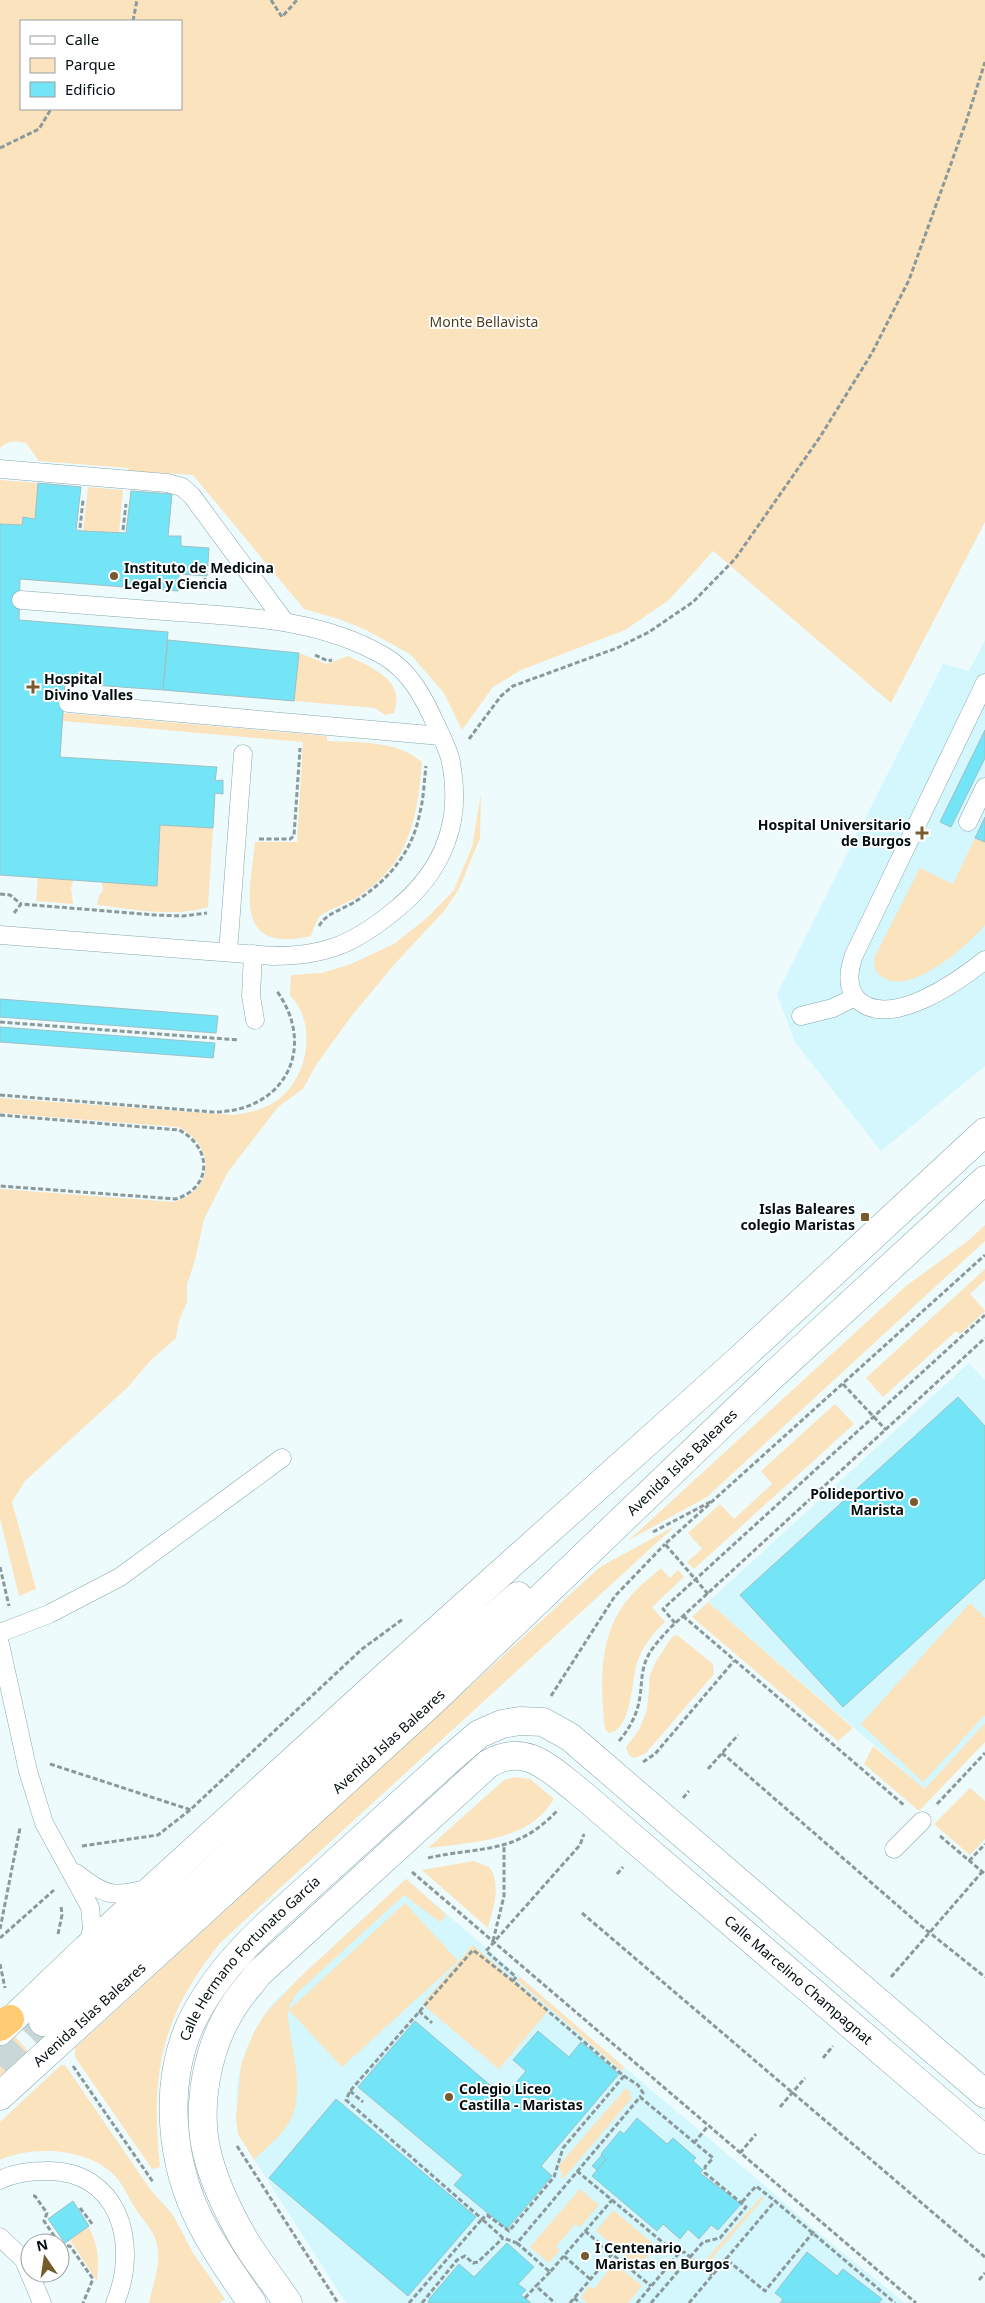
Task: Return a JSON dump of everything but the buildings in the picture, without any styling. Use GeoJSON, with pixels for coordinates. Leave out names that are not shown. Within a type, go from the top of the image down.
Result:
{"type":"FeatureCollection","features":[{"type":"Feature","properties":{"kind":"main road","name":"Avenida Islas Baleares"},"geometry":{"type":"LineString","coordinates":[[7,2022],[378,1684],[740,1359],[985,1132]]}},
{"type":"Feature","properties":{"kind":"main road","name":"Avenida Islas Baleares"},"geometry":{"type":"LineString","coordinates":[[0,2096],[432,1702],[770,1378],[985,1180]]}},
{"type":"Feature","properties":{"kind":"main road","name":"Avenida Islas Baleares"},"geometry":{"type":"LineString","coordinates":[[448,1656],[740,1359]]}},
{"type":"Feature","properties":{"kind":"main road","name":"Avenida Islas Baleares"},"geometry":{"type":"LineString","coordinates":[[43,2022],[202,1881],[448,1656],[770,1378]]}},
{"type":"Feature","properties":{"kind":"main road"},"geometry":{"type":"LineString","coordinates":[[545,1712],[600,1764],[985,2094]]}},
{"type":"Feature","properties":{"kind":"main road","name":"Calle Hermano Fortunato García"},"geometry":{"type":"LineString","coordinates":[[252,2303],[200,2222],[180,2167],[174,2126],[175,2087],[184,2044],[190,2026],[218,1978],[241,1950],[450,1759],[479,1734],[490,1728],[520,1721],[545,1712]]}},
{"type":"Feature","properties":{"kind":"main road","name":"Calle Hermano Fortunato García"},"geometry":{"type":"LineString","coordinates":[[288,2303],[242,2236],[225,2204],[207,2152],[204,2114],[205,2095],[209,2067],[221,2030],[233,2007],[258,1974],[281,1951],[488,1764],[500,1757],[512,1755]]}},
{"type":"Feature","properties":{"kind":"main road","name":"Calle Marcelino Champagnat"},"geometry":{"type":"LineString","coordinates":[[512,1755],[529,1757],[543,1764],[577,1790],[985,2140]]}},
{"type":"Feature","properties":{"kind":"main road"},"geometry":{"type":"LineString","coordinates":[[611,1818],[635,1793]]}},
{"type":"Feature","properties":{"kind":"lane"},"geometry":{"type":"LineString","coordinates":[[0,469],[167,483],[182,486],[192,496],[285,622]]}},
{"type":"Feature","properties":{"kind":"lane"},"geometry":{"type":"LineString","coordinates":[[0,935],[273,956],[309,954],[341,945],[364,935],[415,894],[438,862],[450,829],[454,800],[449,756],[429,708],[414,683],[396,664],[351,640],[285,622],[21,600]]}},
{"type":"Feature","properties":{"kind":"lane"},"geometry":{"type":"LineString","coordinates":[[985,683],[854,955],[849,970],[850,984],[855,997],[868,1008],[878,1010],[900,1007],[918,1002],[959,981],[985,960]]}},
{"type":"Feature","properties":{"kind":"lane"},"geometry":{"type":"LineString","coordinates":[[68,702],[441,736]]}},
{"type":"Feature","properties":{"kind":"lane"},"geometry":{"type":"LineString","coordinates":[[228,952],[243,754]]}},
{"type":"Feature","properties":{"kind":"lane"},"geometry":{"type":"LineString","coordinates":[[968,822],[985,787]]}},
{"type":"Feature","properties":{"kind":"lane"},"geometry":{"type":"LineString","coordinates":[[253,954],[251,996],[255,1020]]}},
{"type":"Feature","properties":{"kind":"lane"},"geometry":{"type":"LineString","coordinates":[[801,1016],[833,1008],[855,997]]}},
{"type":"Feature","properties":{"kind":"lane"},"geometry":{"type":"LineString","coordinates":[[0,1633],[49,1614],[120,1577],[282,1458]]}},
{"type":"Feature","properties":{"kind":"lane"},"geometry":{"type":"LineString","coordinates":[[0,1644],[37,1803],[44,1823],[90,1906],[92,1929],[87,1948]]}},
{"type":"Feature","properties":{"kind":"lane"},"geometry":{"type":"LineString","coordinates":[[894,1849],[922,1821]]}},
{"type":"Feature","properties":{"kind":"lane"},"geometry":{"type":"LineString","coordinates":[[70,1868],[96,1890],[107,1893],[129,1894],[157,1886]]}},
{"type":"Feature","properties":{"kind":"lane"},"geometry":{"type":"LineString","coordinates":[[0,2180],[27,2171],[55,2171],[81,2176],[102,2192],[117,2214],[123,2229],[127,2248],[124,2274],[115,2303]]}},
{"type":"Feature","properties":{"kind":"lane"},"geometry":{"type":"LineString","coordinates":[[0,2237],[24,2260],[42,2303]]}},
{"type":"Feature","properties":{"kind":"path"},"geometry":{"type":"LineString","coordinates":[[133,20],[137,0]]}},
{"type":"Feature","properties":{"kind":"path"},"geometry":{"type":"LineString","coordinates":[[271,0],[282,17],[297,0]]}},
{"type":"Feature","properties":{"kind":"path"},"geometry":{"type":"LineString","coordinates":[[449,756],[466,742],[501,696],[513,686],[617,648],[649,632],[693,602],[735,559],[820,437],[872,353],[909,280],[966,122],[985,62]]}},
{"type":"Feature","properties":{"kind":"path"},"geometry":{"type":"LineString","coordinates":[[0,148],[39,129],[50,110]]}},
{"type":"Feature","properties":{"kind":"path"},"geometry":{"type":"LineString","coordinates":[[80,528],[84,495]]}},
{"type":"Feature","properties":{"kind":"path"},"geometry":{"type":"LineString","coordinates":[[123,530],[126,501]]}},
{"type":"Feature","properties":{"kind":"path"},"geometry":{"type":"LineString","coordinates":[[181,584],[204,584]]}},
{"type":"Feature","properties":{"kind":"path"},"geometry":{"type":"LineString","coordinates":[[307,652],[328,661],[334,659]]}},
{"type":"Feature","properties":{"kind":"path"},"geometry":{"type":"LineString","coordinates":[[253,838],[290,839],[294,836],[300,745]]}},
{"type":"Feature","properties":{"kind":"path"},"geometry":{"type":"LineString","coordinates":[[317,931],[323,918],[368,893],[398,865],[412,838],[418,821],[425,762]]}},
{"type":"Feature","properties":{"kind":"path"},"geometry":{"type":"LineString","coordinates":[[0,894],[10,895],[21,904],[155,915],[183,916],[209,912]]}},
{"type":"Feature","properties":{"kind":"path"},"geometry":{"type":"LineString","coordinates":[[12,915],[21,904]]}},
{"type":"Feature","properties":{"kind":"path"},"geometry":{"type":"LineString","coordinates":[[0,1095],[214,1112],[235,1111],[252,1106],[264,1100],[276,1089],[287,1073],[292,1060],[294,1024],[290,1011],[272,982]]}},
{"type":"Feature","properties":{"kind":"path"},"geometry":{"type":"LineString","coordinates":[[0,1022],[239,1040]]}},
{"type":"Feature","properties":{"kind":"path"},"geometry":{"type":"LineString","coordinates":[[0,1115],[179,1130],[196,1142],[202,1154],[203,1166],[200,1182],[195,1188],[176,1199],[0,1186]]}},
{"type":"Feature","properties":{"kind":"path"},"geometry":{"type":"LineString","coordinates":[[545,1712],[615,1596],[665,1544],[985,1255]]}},
{"type":"Feature","properties":{"kind":"path"},"geometry":{"type":"LineString","coordinates":[[675,1623],[662,1609],[985,1316]]}},
{"type":"Feature","properties":{"kind":"path"},"geometry":{"type":"LineString","coordinates":[[600,1764],[623,1737],[633,1721],[640,1696],[641,1678],[647,1659],[654,1646],[675,1623],[985,1338]]}},
{"type":"Feature","properties":{"kind":"path"},"geometry":{"type":"LineString","coordinates":[[843,1384],[886,1430]]}},
{"type":"Feature","properties":{"kind":"path"},"geometry":{"type":"LineString","coordinates":[[647,1535],[717,1498]]}},
{"type":"Feature","properties":{"kind":"path"},"geometry":{"type":"LineString","coordinates":[[665,1544],[708,1594]]}},
{"type":"Feature","properties":{"kind":"path"},"geometry":{"type":"LineString","coordinates":[[683,1616],[984,1873],[929,1932],[888,1980]]}},
{"type":"Feature","properties":{"kind":"path"},"geometry":{"type":"LineString","coordinates":[[79,1847],[158,1835],[190,1810],[362,1649],[406,1617]]}},
{"type":"Feature","properties":{"kind":"path"},"geometry":{"type":"LineString","coordinates":[[640,1763],[655,1754],[734,1660]]}},
{"type":"Feature","properties":{"kind":"path"},"geometry":{"type":"LineString","coordinates":[[708,1769],[738,1735]]}},
{"type":"Feature","properties":{"kind":"path"},"geometry":{"type":"LineString","coordinates":[[722,1752],[929,1932],[985,1977]]}},
{"type":"Feature","properties":{"kind":"path"},"geometry":{"type":"LineString","coordinates":[[922,1821],[985,1753]]}},
{"type":"Feature","properties":{"kind":"path"},"geometry":{"type":"LineString","coordinates":[[44,1762],[198,1812]]}},
{"type":"Feature","properties":{"kind":"path"},"geometry":{"type":"LineString","coordinates":[[421,1861],[504,1846],[529,1835],[548,1820],[577,1790]]}},
{"type":"Feature","properties":{"kind":"path"},"geometry":{"type":"LineString","coordinates":[[0,1929],[20,1827]]}},
{"type":"Feature","properties":{"kind":"path"},"geometry":{"type":"LineString","coordinates":[[513,1981],[516,1977],[486,1952],[580,1845],[584,1827]]}},
{"type":"Feature","properties":{"kind":"path"},"geometry":{"type":"LineString","coordinates":[[969,1861],[985,1844]]}},
{"type":"Feature","properties":{"kind":"path"},"geometry":{"type":"LineString","coordinates":[[493,1942],[504,1896],[504,1846]]}},
{"type":"Feature","properties":{"kind":"path"},"geometry":{"type":"LineString","coordinates":[[406,1867],[916,2303]]}},
{"type":"Feature","properties":{"kind":"path"},"geometry":{"type":"LineString","coordinates":[[0,1938],[57,1888],[60,1892]]}},
{"type":"Feature","properties":{"kind":"path"},"geometry":{"type":"LineString","coordinates":[[55,1940],[62,1915],[60,1900]]}},
{"type":"Feature","properties":{"kind":"path"},"geometry":{"type":"LineString","coordinates":[[582,1913],[985,2257]]}},
{"type":"Feature","properties":{"kind":"path"},"geometry":{"type":"LineString","coordinates":[[517,2243],[643,2092],[638,2085],[624,2076],[513,1981],[473,1950],[350,2091],[346,2100],[503,2238],[517,2243],[550,2272]]}},
{"type":"Feature","properties":{"kind":"path"},"geometry":{"type":"LineString","coordinates":[[0,1964],[8,2002],[7,2022]]}},
{"type":"Feature","properties":{"kind":"path"},"geometry":{"type":"LineString","coordinates":[[419,2011],[432,2023]]}},
{"type":"Feature","properties":{"kind":"path"},"geometry":{"type":"LineString","coordinates":[[76,2070],[154,2184]]}},
{"type":"Feature","properties":{"kind":"path"},"geometry":{"type":"LineString","coordinates":[[409,2303],[487,2215],[509,2231],[554,2178],[563,2148],[624,2076]]}},
{"type":"Feature","properties":{"kind":"path"},"geometry":{"type":"LineString","coordinates":[[780,2107],[805,2078]]}},
{"type":"Feature","properties":{"kind":"path"},"geometry":{"type":"LineString","coordinates":[[350,2091],[364,2102]]}},
{"type":"Feature","properties":{"kind":"path"},"geometry":{"type":"LineString","coordinates":[[640,2097],[713,2158],[705,2167],[705,2172],[746,2207],[720,2238],[703,2242],[651,2303]]}},
{"type":"Feature","properties":{"kind":"path"},"geometry":{"type":"LineString","coordinates":[[694,2143],[708,2126]]}},
{"type":"Feature","properties":{"kind":"path"},"geometry":{"type":"LineString","coordinates":[[740,2153],[756,2134]]}},
{"type":"Feature","properties":{"kind":"path"},"geometry":{"type":"LineString","coordinates":[[235,2144],[338,2303]]}},
{"type":"Feature","properties":{"kind":"path"},"geometry":{"type":"LineString","coordinates":[[577,2171],[678,2255]]}},
{"type":"Feature","properties":{"kind":"path"},"geometry":{"type":"LineString","coordinates":[[742,2202],[756,2186],[889,2301],[894,2303]]}},
{"type":"Feature","properties":{"kind":"path"},"geometry":{"type":"LineString","coordinates":[[30,2191],[35,2191]]}},
{"type":"Feature","properties":{"kind":"path"},"geometry":{"type":"LineString","coordinates":[[25,2197],[35,2196],[47,2213],[44,2221],[52,2233]]}},
{"type":"Feature","properties":{"kind":"path"},"geometry":{"type":"LineString","coordinates":[[525,2298],[612,2200]]}},
{"type":"Feature","properties":{"kind":"path"},"geometry":{"type":"LineString","coordinates":[[689,2303],[775,2201]]}},
{"type":"Feature","properties":{"kind":"path"},"geometry":{"type":"LineString","coordinates":[[76,2204],[96,2230]]}},
{"type":"Feature","properties":{"kind":"path"},"geometry":{"type":"LineString","coordinates":[[726,2259],[765,2291],[815,2230]]}},
{"type":"Feature","properties":{"kind":"path"},"geometry":{"type":"LineString","coordinates":[[585,2232],[651,2286]]}},
{"type":"Feature","properties":{"kind":"path"},"geometry":{"type":"LineString","coordinates":[[422,2303],[457,2260],[465,2256],[473,2263],[478,2262],[503,2238]]}},
{"type":"Feature","properties":{"kind":"path"},"geometry":{"type":"LineString","coordinates":[[70,2246],[93,2279],[84,2303]]}},
{"type":"Feature","properties":{"kind":"path"},"geometry":{"type":"LineString","coordinates":[[637,2303],[678,2255],[684,2252],[712,2275]]}},
{"type":"Feature","properties":{"kind":"path"},"geometry":{"type":"LineString","coordinates":[[570,2303],[612,2254]]}},
{"type":"Feature","properties":{"kind":"path"},"geometry":{"type":"LineString","coordinates":[[564,2256],[590,2279]]}},
{"type":"Feature","properties":{"kind":"path"},"geometry":{"type":"LineString","coordinates":[[979,2280],[985,2273]]}},
{"type":"Feature","properties":{"kind":"path"},"geometry":{"type":"LineString","coordinates":[[536,2286],[555,2303]]}},
{"type":"Feature","properties":{"kind":"path"},"geometry":{"type":"LineString","coordinates":[[574,2298],[580,2303]]}},
{"type":"Feature","properties":{"kind":"shaded area","name":"Hospital Universitario de Burgos"},"geometry":{"type":"Polygon","coordinates":[[[985,640],[985,1066],[881,1151],[795,1042],[777,994],[943,664],[969,671],[985,640]]]}},
{"type":"Feature","properties":{"kind":"shaded area","name":"Polideportivo Marista"},"geometry":{"type":"Polygon","coordinates":[[[969,1363],[985,1380],[985,1723],[925,1789],[708,1602],[969,1363]]]}},
{"type":"Feature","properties":{"kind":"shaded area","name":"Colegio Liceo Castilla - Maristas"},"geometry":{"type":"Polygon","coordinates":[[[406,1879],[822,2236],[905,2303],[346,2303],[238,2134],[236,2119],[237,2085],[247,2047],[265,2014],[274,2002],[406,1879]]]}},
{"type":"Feature","properties":{"kind":"green space","name":"Monte Bellavista"},"geometry":{"type":"Polygon","coordinates":[[[0,0],[985,0],[985,522],[891,703],[713,551],[669,600],[625,630],[521,670],[493,687],[462,730],[444,693],[410,654],[364,629],[339,619],[304,609],[193,475],[129,471],[128,468],[39,461],[26,443],[9,442],[0,448],[0,0]]]}},
{"type":"Feature","properties":{"kind":"green space"},"geometry":{"type":"Polygon","coordinates":[[[0,480],[38,483],[35,519],[23,517],[22,525],[0,524],[0,480]]]}},
{"type":"Feature","properties":{"kind":"green space"},"geometry":{"type":"Polygon","coordinates":[[[88,487],[123,490],[119,533],[83,531],[88,487]]]}},
{"type":"Feature","properties":{"kind":"green space"},"geometry":{"type":"Polygon","coordinates":[[[299,653],[327,664],[348,656],[376,670],[391,684],[396,692],[397,702],[394,713],[385,715],[375,708],[294,701],[299,653]]]}},
{"type":"Feature","properties":{"kind":"green space"},"geometry":{"type":"Polygon","coordinates":[[[63,713],[327,736],[327,741],[389,746],[412,755],[422,762],[414,820],[408,837],[390,869],[359,896],[321,915],[311,936],[286,939],[268,936],[257,927],[252,915],[250,898],[255,842],[297,842],[303,742],[63,721],[63,713]]]}},
{"type":"Feature","properties":{"kind":"green space"},"geometry":{"type":"Polygon","coordinates":[[[481,793],[480,838],[459,889],[444,911],[393,966],[350,1018],[316,1065],[303,1089],[278,1107],[228,1172],[204,1219],[195,1260],[187,1285],[187,1302],[179,1321],[176,1338],[150,1361],[128,1387],[25,1481],[12,1502],[36,1589],[19,1596],[0,1518],[0,1189],[174,1202],[188,1196],[198,1188],[206,1166],[199,1144],[178,1127],[0,1113],[0,1098],[233,1115],[258,1110],[275,1102],[290,1088],[298,1076],[306,1048],[304,1020],[299,1006],[290,995],[291,975],[322,973],[351,964],[394,944],[428,917],[454,890],[472,847],[481,793]]]}},
{"type":"Feature","properties":{"kind":"green space"},"geometry":{"type":"Polygon","coordinates":[[[160,825],[213,828],[208,907],[181,912],[167,912],[97,905],[99,895],[103,891],[102,881],[157,886],[160,825]]]}},
{"type":"Feature","properties":{"kind":"green space"},"geometry":{"type":"Polygon","coordinates":[[[975,838],[985,842],[985,925],[966,945],[937,967],[922,975],[907,981],[893,981],[881,976],[875,967],[875,956],[920,868],[953,884],[975,838]]]}},
{"type":"Feature","properties":{"kind":"green space"},"geometry":{"type":"Polygon","coordinates":[[[38,877],[74,879],[71,888],[73,904],[36,901],[38,877]]]}},
{"type":"Feature","properties":{"kind":"green space"},"geometry":{"type":"Polygon","coordinates":[[[985,1225],[985,1241],[707,1497],[629,1540],[906,1286],[969,1240],[985,1225]]]}},
{"type":"Feature","properties":{"kind":"green space"},"geometry":{"type":"Polygon","coordinates":[[[985,1269],[985,1280],[970,1294],[985,1311],[960,1334],[956,1331],[883,1397],[866,1378],[985,1269]]]}},
{"type":"Feature","properties":{"kind":"green space"},"geometry":{"type":"Polygon","coordinates":[[[835,1404],[854,1424],[694,1569],[687,1562],[702,1549],[688,1533],[720,1504],[734,1519],[772,1484],[761,1471],[835,1404]]]}},
{"type":"Feature","properties":{"kind":"green space"},"geometry":{"type":"Polygon","coordinates":[[[675,1526],[221,1942],[185,1995],[164,2047],[159,2074],[157,2103],[160,2167],[152,2169],[75,2057],[75,2048],[600,1567],[675,1526]]]}},
{"type":"Feature","properties":{"kind":"green space"},"geometry":{"type":"Polygon","coordinates":[[[661,1568],[670,1578],[678,1570],[684,1577],[652,1607],[665,1622],[649,1640],[638,1660],[630,1702],[623,1723],[617,1730],[609,1733],[605,1729],[602,1677],[607,1642],[612,1626],[630,1597],[661,1568]]]}},
{"type":"Feature","properties":{"kind":"green space"},"geometry":{"type":"Polygon","coordinates":[[[708,1602],[853,1728],[838,1741],[692,1617],[708,1602]]]}},
{"type":"Feature","properties":{"kind":"green space"},"geometry":{"type":"Polygon","coordinates":[[[970,1603],[985,1618],[985,1715],[923,1782],[861,1724],[970,1603]]]}},
{"type":"Feature","properties":{"kind":"green space"},"geometry":{"type":"Polygon","coordinates":[[[677,1635],[713,1664],[714,1674],[645,1754],[634,1758],[629,1755],[626,1747],[639,1730],[647,1710],[650,1675],[655,1663],[672,1637],[677,1635]]]}},
{"type":"Feature","properties":{"kind":"green space"},"geometry":{"type":"Polygon","coordinates":[[[985,1723],[985,1742],[919,1811],[864,1764],[873,1746],[925,1789],[985,1723]]]}},
{"type":"Feature","properties":{"kind":"green space"},"geometry":{"type":"Polygon","coordinates":[[[515,1777],[530,1779],[554,1799],[544,1812],[531,1823],[504,1836],[488,1840],[428,1848],[504,1780],[515,1777]]]}},
{"type":"Feature","properties":{"kind":"green space"},"geometry":{"type":"Polygon","coordinates":[[[970,1788],[985,1801],[985,1839],[970,1855],[934,1824],[970,1788]]]}},
{"type":"Feature","properties":{"kind":"green space"},"geometry":{"type":"Polygon","coordinates":[[[474,1861],[489,1867],[495,1880],[495,1897],[488,1928],[422,1870],[474,1861]]]}},
{"type":"Feature","properties":{"kind":"green space"},"geometry":{"type":"Polygon","coordinates":[[[406,1879],[447,1915],[440,1922],[404,1895],[297,1993],[290,2005],[288,2015],[297,2083],[294,2111],[282,2133],[254,2160],[238,2134],[236,2119],[241,2065],[254,2032],[265,2014],[298,1979],[406,1879]]]}},
{"type":"Feature","properties":{"kind":"green space"},"geometry":{"type":"Polygon","coordinates":[[[405,1903],[458,1961],[342,2067],[289,2010],[405,1903]]]}},
{"type":"Feature","properties":{"kind":"green space"},"geometry":{"type":"Polygon","coordinates":[[[473,1945],[549,2010],[499,2069],[422,2004],[473,1945]]]}},
{"type":"Feature","properties":{"kind":"green space"},"geometry":{"type":"Polygon","coordinates":[[[520,1977],[624,2067],[622,2071],[517,1980],[520,1977]]]}},
{"type":"Feature","properties":{"kind":"green space"},"geometry":{"type":"Polygon","coordinates":[[[9,2029],[31,2055],[0,2079],[0,2044],[9,2029]]]}},
{"type":"Feature","properties":{"kind":"green space"},"geometry":{"type":"Polygon","coordinates":[[[61,2065],[65,2065],[150,2189],[173,2215],[193,2253],[225,2299],[219,2303],[149,2303],[158,2264],[157,2245],[150,2228],[132,2204],[121,2183],[104,2167],[76,2155],[60,2152],[29,2152],[0,2160],[0,2122],[61,2065]]]}},
{"type":"Feature","properties":{"kind":"green space"},"geometry":{"type":"Polygon","coordinates":[[[626,2088],[631,2093],[629,2095],[632,2098],[563,2179],[560,2177],[562,2175],[559,2165],[626,2088]]]}},
{"type":"Feature","properties":{"kind":"green space"},"geometry":{"type":"Polygon","coordinates":[[[580,2189],[599,2205],[580,2227],[575,2224],[556,2247],[560,2250],[549,2263],[530,2247],[580,2189]]]}},
{"type":"Feature","properties":{"kind":"green space"},"geometry":{"type":"Polygon","coordinates":[[[762,2196],[764,2198],[709,2262],[706,2260],[762,2196]]]}},
{"type":"Feature","properties":{"kind":"green space"},"geometry":{"type":"Polygon","coordinates":[[[613,2210],[656,2246],[639,2267],[596,2231],[613,2210]]]}},
{"type":"Feature","properties":{"kind":"green space"},"geometry":{"type":"Polygon","coordinates":[[[88,2227],[92,2233],[97,2253],[97,2281],[70,2240],[88,2227]]]}},
{"type":"Feature","properties":{"kind":"green space"},"geometry":{"type":"Polygon","coordinates":[[[612,2261],[642,2286],[628,2303],[587,2303],[581,2297],[589,2286],[594,2289],[608,2271],[606,2269],[612,2261]]]}},
{"type":"Feature","properties":{"kind":"tunnel"},"geometry":{"type":"LineString","coordinates":[[0,2066],[43,2022]]}},
{"type":"Feature","properties":{"kind":"place","name":"Instituto de Medicina Legal y Ciencia"},"geometry":{"type":"Point","coordinates":[114,576]}},
{"type":"Feature","properties":{"kind":"place","name":"Hospital Divino Valles"},"geometry":{"type":"Point","coordinates":[33,687]}},
{"type":"Feature","properties":{"kind":"place","name":"Hospital Universitario de Burgos"},"geometry":{"type":"Point","coordinates":[922,833]}},
{"type":"Feature","properties":{"kind":"place","name":"Islas Baleares colegio Maristas"},"geometry":{"type":"Point","coordinates":[865,1217]}},
{"type":"Feature","properties":{"kind":"place","name":"Polideportivo Marista"},"geometry":{"type":"Point","coordinates":[914,1502]}},
{"type":"Feature","properties":{"kind":"place","name":"Colegio Liceo Castilla - Maristas"},"geometry":{"type":"Point","coordinates":[449,2097]}},
{"type":"Feature","properties":{"kind":"place","name":"I Centenario Maristas en Burgos"},"geometry":{"type":"Point","coordinates":[585,2256]}}]}
